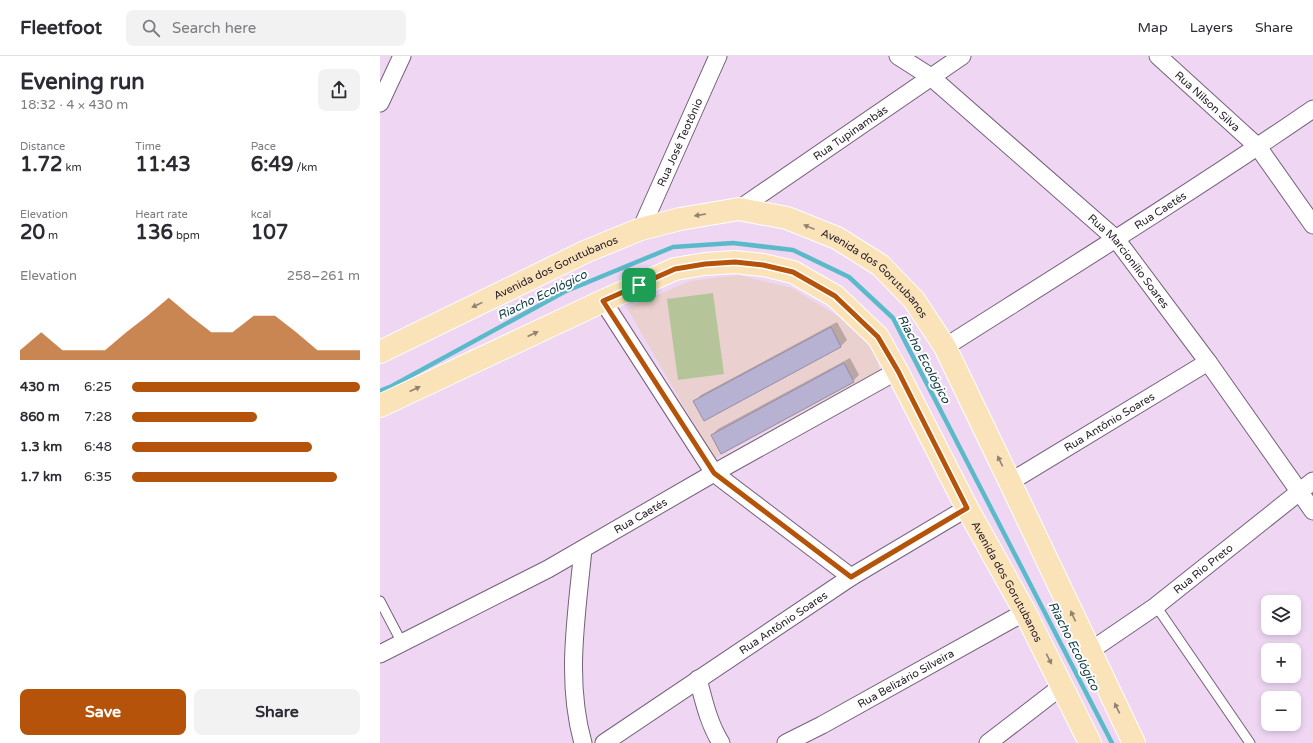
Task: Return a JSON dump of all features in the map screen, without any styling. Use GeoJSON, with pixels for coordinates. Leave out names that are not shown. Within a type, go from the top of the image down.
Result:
{"type":"FeatureCollection","features":[{"type":"Feature","properties":{"kind":"main road","name":"Avenida dos Gorutubanos"},"geometry":{"type":"LineString","coordinates":[[380,352],[587,251],[641,229],[680,219],[739,209],[787,218],[837,238],[880,265],[914,300],[945,347],[1134,743]]}},
{"type":"Feature","properties":{"kind":"main road","name":"Avenida dos Gorutubanos"},"geometry":{"type":"LineString","coordinates":[[380,406],[603,301],[675,269],[705,264],[735,262],[763,265],[793,272],[835,296],[878,337],[898,371],[967,508],[1025,612],[1090,743]]}},
{"type":"Feature","properties":{"kind":"street"},"geometry":{"type":"LineString","coordinates":[[380,103],[402,56]]}},
{"type":"Feature","properties":{"kind":"street","name":"Rua José Teotônio"},"geometry":{"type":"LineString","coordinates":[[641,229],[718,56]]}},
{"type":"Feature","properties":{"kind":"street","name":"Rua Marcionílio Soares"},"geometry":{"type":"LineString","coordinates":[[898,56],[931,77],[1116,239],[1208,362],[1313,511]]}},
{"type":"Feature","properties":{"kind":"street","name":"Rua Tupinambás"},"geometry":{"type":"LineString","coordinates":[[739,209],[962,56]]}},
{"type":"Feature","properties":{"kind":"street","name":"Rua Nilson Silva"},"geometry":{"type":"LineString","coordinates":[[1158,56],[1258,147],[1313,225]]}},
{"type":"Feature","properties":{"kind":"street","name":"Rua Caetés"},"geometry":{"type":"LineString","coordinates":[[945,347],[1116,239],[1258,147],[1313,109]]}},
{"type":"Feature","properties":{"kind":"street"},"geometry":{"type":"LineString","coordinates":[[603,301],[714,473],[851,577]]}},
{"type":"Feature","properties":{"kind":"street","name":"Rua Antônio Soares"},"geometry":{"type":"LineString","coordinates":[[1010,482],[1208,362]]}},
{"type":"Feature","properties":{"kind":"street","name":"Rua Caetés"},"geometry":{"type":"LineString","coordinates":[[380,654],[548,569],[714,473],[898,371]]}},
{"type":"Feature","properties":{"kind":"street","name":"Rua Rio Preto"},"geometry":{"type":"LineString","coordinates":[[1090,651],[1156,606],[1313,482]]}},
{"type":"Feature","properties":{"kind":"street","name":"Rua Antônio Soares"},"geometry":{"type":"LineString","coordinates":[[604,743],[851,577],[967,508]]}},
{"type":"Feature","properties":{"kind":"street"},"geometry":{"type":"LineString","coordinates":[[583,548],[574,646],[573,680],[577,723],[583,743]]}},
{"type":"Feature","properties":{"kind":"street","name":"Rua Belizário Silveira"},"geometry":{"type":"LineString","coordinates":[[786,743],[822,725],[1025,612]]}},
{"type":"Feature","properties":{"kind":"street"},"geometry":{"type":"LineString","coordinates":[[698,679],[707,714],[721,743]]}},
{"type":"Feature","properties":{"kind":"street"},"geometry":{"type":"LineString","coordinates":[[988,743],[1062,686]]}},
{"type":"Feature","properties":{"kind":"lane"},"geometry":{"type":"LineString","coordinates":[[380,600],[402,643]]}},
{"type":"Feature","properties":{"kind":"lane"},"geometry":{"type":"LineString","coordinates":[[1156,606],[1250,743]]}},
{"type":"Feature","properties":{"kind":"shaded area"},"geometry":{"type":"Polygon","coordinates":[[[739,275],[792,288],[838,316],[874,350],[880,370],[714,459],[627,308],[690,281],[739,275]]]}},
{"type":"Feature","properties":{"kind":"green space"},"geometry":{"type":"Polygon","coordinates":[[[713,293],[724,374],[678,380],[667,299],[713,293]]]}},
{"type":"Feature","properties":{"kind":"building"},"geometry":{"type":"Polygon","coordinates":[[[831,327],[841,347],[704,421],[693,401],[831,327]]]}},
{"type":"Feature","properties":{"kind":"building"},"geometry":{"type":"Polygon","coordinates":[[[844,363],[854,382],[721,454],[711,435],[844,363]]]}},
{"type":"Feature","properties":{"kind":"waterway","name":"Riacho Ecológico"},"geometry":{"type":"LineString","coordinates":[[380,391],[392,386],[564,292],[673,247],[733,243],[793,250],[849,277],[893,318],[1112,743]]}},
{"type":"Feature","properties":{"kind":"route"},"geometry":{"type":"LineString","coordinates":[[735,262],[763,265],[793,272],[835,296],[878,337],[898,371],[967,508],[851,577],[714,473],[603,301],[639,285],[675,269],[705,264],[735,262]]}}]}
